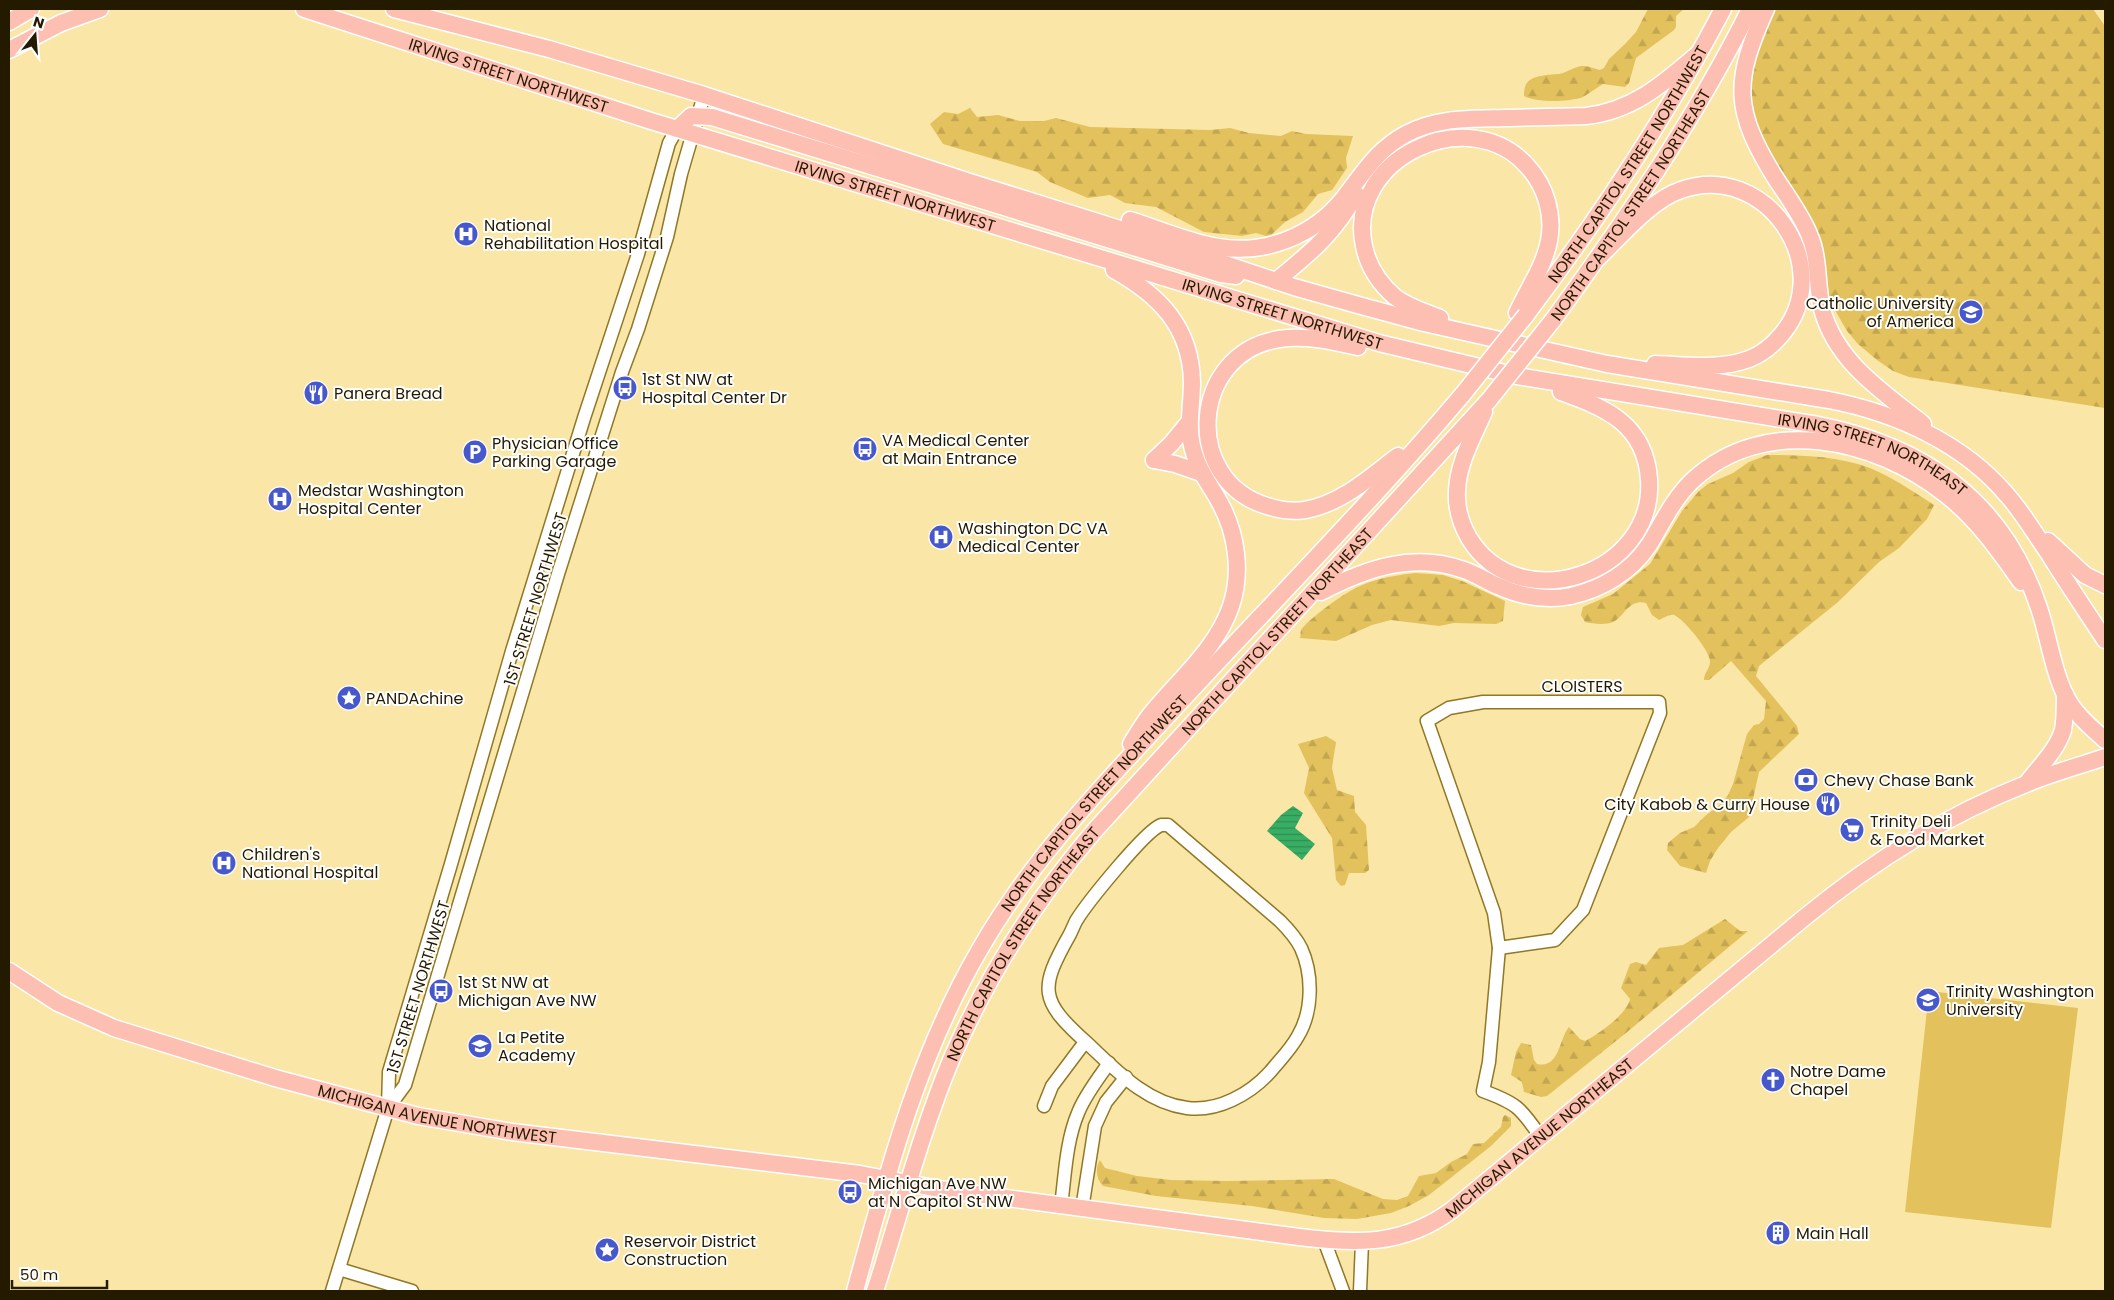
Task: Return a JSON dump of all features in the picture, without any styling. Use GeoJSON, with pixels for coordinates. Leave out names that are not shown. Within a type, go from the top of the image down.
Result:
{"type":"FeatureCollection","features":[{"type":"Feature","properties":{"kind":"main road"},"geometry":{"type":"LineString","coordinates":[[9,22],[31,9]]}},
{"type":"Feature","properties":{"kind":"main road"},"geometry":{"type":"LineString","coordinates":[[9,50],[61,23],[100,9]]}},
{"type":"Feature","properties":{"kind":"main road","name":"IRVING STREET NORTHWEST"},"geometry":{"type":"LineString","coordinates":[[304,9],[676,129],[1340,332],[1489,370]]}},
{"type":"Feature","properties":{"kind":"main road","name":"IRVING STREET NORTHWEST"},"geometry":{"type":"LineString","coordinates":[[394,9],[549,49],[704,95],[1276,281],[1358,305],[1483,336]]}},
{"type":"Feature","properties":{"kind":"main road","name":"NORTH CAPITOL STREET NORTHWEST"},"geometry":{"type":"LineString","coordinates":[[855,1291],[887,1179],[920,1075],[940,1026],[991,930],[1030,873],[1072,819],[1430,432],[1502,346],[1521,314],[1619,184],[1661,118],[1723,9]]}},
{"type":"Feature","properties":{"kind":"main road","name":"NORTH CAPITOL STREET NORTHEAST"},"geometry":{"type":"LineString","coordinates":[[875,1291],[935,1104],[962,1035],[990,980],[1039,900],[1096,829],[1310,598],[1489,400],[1552,320],[1642,193],[1697,105],[1750,9]]}},
{"type":"Feature","properties":{"kind":"main road"},"geometry":{"type":"LineString","coordinates":[[1766,9],[1750,45],[1745,64],[1742,89],[1745,116],[1750,134],[1759,151],[1801,217],[1813,242],[1818,260],[1822,309],[1830,330],[1839,348],[1854,367],[1960,453]]}},
{"type":"Feature","properties":{"kind":"main road"},"geometry":{"type":"LineString","coordinates":[[1034,201],[1053,200],[1079,204],[1209,245],[1229,248],[1258,247],[1288,240],[1314,226],[1342,200],[1366,166],[1405,134],[1439,122],[1586,116],[1618,110],[1649,94],[1699,53]]}},
{"type":"Feature","properties":{"kind":"main road"},"geometry":{"type":"LineString","coordinates":[[676,129],[688,117],[698,115],[1083,230],[1221,274],[1238,276],[1258,275]]}},
{"type":"Feature","properties":{"kind":"main road"},"geometry":{"type":"LineString","coordinates":[[1483,336],[1402,302],[1381,282],[1368,260],[1362,234],[1363,215],[1368,198],[1386,170],[1405,154],[1438,140],[1461,137],[1484,140],[1506,148],[1523,161],[1536,176],[1548,204],[1550,233],[1544,259],[1521,314]]}},
{"type":"Feature","properties":{"kind":"main road"},"geometry":{"type":"LineString","coordinates":[[1276,281],[1337,226],[1382,152]]}},
{"type":"Feature","properties":{"kind":"main road"},"geometry":{"type":"LineString","coordinates":[[1597,259],[1666,197],[1690,187],[1715,185],[1749,194],[1776,214],[1792,238],[1801,273],[1799,298],[1792,319],[1776,341],[1754,357],[1732,364],[1715,366],[1607,364]]}},
{"type":"Feature","properties":{"kind":"main road"},"geometry":{"type":"LineString","coordinates":[[1081,253],[1147,290],[1164,307],[1182,335],[1190,364],[1192,382],[1189,422],[1191,444],[1201,473],[1220,503],[1232,533],[1236,574],[1231,606],[1218,634],[1149,717],[1106,782]]}},
{"type":"Feature","properties":{"kind":"main road","name":"IRVING STREET NORTHEAST"},"geometry":{"type":"LineString","coordinates":[[1483,336],[1607,364],[1830,400],[1863,408],[1906,423],[1960,453],[1996,483],[2026,520],[2105,640]]}},
{"type":"Feature","properties":{"kind":"main road"},"geometry":{"type":"LineString","coordinates":[[1430,432],[1335,501],[1311,509],[1286,511],[1255,502],[1230,483],[1212,453],[1208,437],[1208,414],[1213,391],[1225,370],[1242,354],[1270,340],[1305,338],[1332,341],[1417,362],[1449,361]]}},
{"type":"Feature","properties":{"kind":"main road","name":"IRVING STREET NORTHEAST"},"geometry":{"type":"LineString","coordinates":[[1489,370],[1827,427],[1865,436],[1894,447],[1935,470],[1968,495],[1987,513],[2014,550],[2028,578],[2040,609],[2065,694],[2080,717],[2105,740]]}},
{"type":"Feature","properties":{"kind":"main road"},"geometry":{"type":"LineString","coordinates":[[1489,400],[1462,464],[1458,482],[1458,510],[1464,528],[1473,544],[1486,558],[1500,568],[1519,576],[1539,580],[1561,580],[1581,575],[1599,567],[1614,557],[1634,536],[1643,520],[1648,504],[1649,476],[1645,458],[1639,444],[1623,422],[1609,412],[1594,404],[1517,376]]}},
{"type":"Feature","properties":{"kind":"main road"},"geometry":{"type":"LineString","coordinates":[[1189,422],[1171,444],[1154,460],[1175,464],[1201,473]]}},
{"type":"Feature","properties":{"kind":"main road"},"geometry":{"type":"LineString","coordinates":[[1310,598],[1364,571],[1410,562],[1433,563],[1455,567],[1505,589],[1536,597],[1568,596],[1589,591],[1617,577],[1638,559],[1676,499],[1711,466],[1731,454],[1754,445],[1799,439],[1824,441],[1862,450],[1889,460],[1927,481],[1956,503],[1982,529],[2040,609]]}},
{"type":"Feature","properties":{"kind":"main road"},"geometry":{"type":"LineString","coordinates":[[2026,520],[2085,575],[2105,584]]}},
{"type":"Feature","properties":{"kind":"main road"},"geometry":{"type":"LineString","coordinates":[[2027,783],[2061,736],[2064,723],[2065,694]]}},
{"type":"Feature","properties":{"kind":"main road","name":"MICHIGAN AVENUE NORTHEAST"},"geometry":{"type":"LineString","coordinates":[[887,1179],[909,1184],[1082,1209],[1324,1240],[1375,1242],[1397,1237],[1437,1220],[1847,884],[1887,856],[1943,822],[2027,783],[2105,757]]}},
{"type":"Feature","properties":{"kind":"main road","name":"MICHIGAN AVENUE NORTHWEST"},"geometry":{"type":"LineString","coordinates":[[9,971],[58,1003],[114,1028],[275,1078],[418,1116],[512,1132],[860,1174],[887,1179]]}},
{"type":"Feature","properties":{"kind":"street","name":"1ST STREET NORTHWEST"},"geometry":{"type":"LineString","coordinates":[[388,1108],[405,1085],[558,574],[666,238],[681,174],[704,95]]}},
{"type":"Feature","properties":{"kind":"street","name":"1ST STREET NORTHWEST"},"geometry":{"type":"LineString","coordinates":[[332,1291],[388,1108],[389,1072],[512,651],[592,392],[638,254],[669,144],[676,129]]}},
{"type":"Feature","properties":{"kind":"street","name":"CLOISTERS"},"geometry":{"type":"LineString","coordinates":[[1499,948],[1554,940],[1583,910],[1660,714],[1659,702],[1483,702],[1449,708],[1427,721],[1494,913],[1499,948],[1489,1062],[1483,1091],[1509,1100],[1524,1113],[1540,1136]]}},
{"type":"Feature","properties":{"kind":"street"},"geometry":{"type":"LineString","coordinates":[[1161,825],[1168,825],[1266,908],[1290,931],[1301,948],[1309,989],[1308,1005],[1301,1032],[1284,1056],[1257,1085],[1228,1101],[1208,1107],[1192,1108],[1176,1106],[1149,1095],[1085,1042],[1058,1013],[1051,1001],[1048,984],[1052,965],[1075,922],[1114,872],[1153,829],[1161,825]]}},
{"type":"Feature","properties":{"kind":"street"},"geometry":{"type":"LineString","coordinates":[[1044,1106],[1052,1086],[1085,1042]]}},
{"type":"Feature","properties":{"kind":"street"},"geometry":{"type":"LineString","coordinates":[[1061,1206],[1073,1130],[1078,1113],[1087,1094],[1109,1063]]}},
{"type":"Feature","properties":{"kind":"street"},"geometry":{"type":"LineString","coordinates":[[1082,1209],[1092,1134],[1106,1102],[1126,1077]]}},
{"type":"Feature","properties":{"kind":"street"},"geometry":{"type":"LineString","coordinates":[[1073,1130],[1092,1134]]}},
{"type":"Feature","properties":{"kind":"street"},"geometry":{"type":"LineString","coordinates":[[1324,1240],[1343,1291]]}},
{"type":"Feature","properties":{"kind":"street"},"geometry":{"type":"LineString","coordinates":[[1360,1291],[1362,1242]]}},
{"type":"Feature","properties":{"kind":"street"},"geometry":{"type":"LineString","coordinates":[[339,1269],[412,1291]]}},
{"type":"Feature","properties":{"kind":"green space"},"geometry":{"type":"Polygon","coordinates":[[[1648,9],[1684,9],[1676,16],[1676,27],[1674,30],[1636,58],[1629,83],[1625,87],[1603,84],[1583,97],[1562,101],[1536,100],[1524,96],[1525,89],[1530,80],[1540,76],[1561,73],[1581,66],[1600,70],[1604,68],[1609,59],[1636,32],[1648,9]]]}},
{"type":"Feature","properties":{"kind":"green space","name":"Catholic University of America"},"geometry":{"type":"Polygon","coordinates":[[[1772,9],[2093,9],[2105,26],[2105,408],[1909,377],[1893,371],[1877,360],[1858,344],[1847,331],[1828,298],[1824,261],[1784,176],[1753,122],[1748,76],[1772,9]]]}},
{"type":"Feature","properties":{"kind":"green space"},"geometry":{"type":"Polygon","coordinates":[[[970,108],[977,117],[998,115],[1020,121],[1044,121],[1056,118],[1090,127],[1210,130],[1230,128],[1249,133],[1281,136],[1292,131],[1306,134],[1353,136],[1346,158],[1347,168],[1332,190],[1318,194],[1303,212],[1285,222],[1269,237],[1256,233],[1242,236],[1204,232],[1156,207],[1125,203],[1110,195],[1088,198],[1050,182],[1037,172],[943,144],[930,124],[944,112],[958,114],[970,108]]]}},
{"type":"Feature","properties":{"kind":"green space"},"geometry":{"type":"Polygon","coordinates":[[[1767,455],[1819,457],[1858,464],[1903,485],[1934,505],[1927,519],[1899,548],[1879,562],[1838,602],[1759,666],[1756,676],[1797,726],[1799,734],[1759,772],[1749,817],[1731,832],[1718,848],[1710,861],[1706,873],[1680,866],[1667,850],[1668,843],[1680,833],[1694,827],[1722,803],[1728,795],[1733,784],[1747,734],[1754,725],[1759,724],[1764,719],[1766,701],[1731,661],[1709,680],[1704,680],[1710,664],[1709,657],[1696,636],[1684,622],[1674,615],[1659,620],[1652,615],[1646,603],[1640,602],[1631,605],[1617,619],[1610,623],[1585,622],[1581,615],[1583,607],[1613,594],[1650,564],[1682,511],[1699,491],[1708,484],[1733,473],[1749,462],[1767,455]]]}},
{"type":"Feature","properties":{"kind":"green space"},"geometry":{"type":"Polygon","coordinates":[[[1416,573],[1443,575],[1462,581],[1505,601],[1503,621],[1496,624],[1454,623],[1439,626],[1391,620],[1372,625],[1336,641],[1300,638],[1301,630],[1311,619],[1354,589],[1380,579],[1416,573]]]}},
{"type":"Feature","properties":{"kind":"green space"},"geometry":{"type":"Polygon","coordinates":[[[1326,736],[1336,742],[1332,768],[1337,790],[1354,796],[1355,812],[1366,825],[1369,870],[1365,873],[1349,873],[1345,885],[1341,886],[1336,880],[1332,838],[1304,793],[1309,768],[1298,744],[1326,736]]]}},
{"type":"Feature","properties":{"kind":"green space"},"geometry":{"type":"Polygon","coordinates":[[[1725,919],[1740,931],[1748,931],[1547,1096],[1541,1097],[1524,1092],[1522,1082],[1511,1075],[1516,1052],[1521,1043],[1531,1045],[1534,1060],[1537,1064],[1545,1064],[1555,1057],[1569,1027],[1580,1039],[1585,1041],[1591,1038],[1612,1023],[1628,1005],[1630,999],[1621,988],[1630,964],[1636,962],[1646,965],[1659,948],[1683,945],[1725,919]]]}},
{"type":"Feature","properties":{"kind":"green space"},"geometry":{"type":"Polygon","coordinates":[[[1929,991],[2078,1008],[2051,1228],[1905,1212],[1929,991]]]}},
{"type":"Feature","properties":{"kind":"green space"},"geometry":{"type":"Polygon","coordinates":[[[1505,1115],[1511,1118],[1511,1126],[1491,1146],[1429,1195],[1391,1213],[1357,1219],[1324,1218],[1252,1206],[1156,1196],[1103,1186],[1097,1173],[1097,1166],[1100,1160],[1105,1168],[1137,1176],[1171,1180],[1334,1179],[1383,1199],[1397,1200],[1408,1196],[1419,1176],[1436,1173],[1451,1162],[1467,1154],[1473,1144],[1484,1143],[1501,1127],[1505,1115]]]}},
{"type":"Feature","properties":{"kind":"shaded area"},"geometry":{"type":"Polygon","coordinates":[[[1293,806],[1303,813],[1295,828],[1315,844],[1302,860],[1267,831],[1281,815],[1293,806]]]}},
{"type":"Feature","properties":{"kind":"place","name":"National Rehabilitation Hospital"},"geometry":{"type":"Point","coordinates":[466,234]}},
{"type":"Feature","properties":{"kind":"place","name":"Catholic University of America"},"geometry":{"type":"Point","coordinates":[1971,312]}},
{"type":"Feature","properties":{"kind":"place","name":"1st St NW at Hospital Center Dr"},"geometry":{"type":"Point","coordinates":[625,388]}},
{"type":"Feature","properties":{"kind":"place","name":"Panera Bread"},"geometry":{"type":"Point","coordinates":[316,393]}},
{"type":"Feature","properties":{"kind":"place","name":"VA Medical Center at Main Entrance"},"geometry":{"type":"Point","coordinates":[865,449]}},
{"type":"Feature","properties":{"kind":"place","name":"Physician Office Parking Garage"},"geometry":{"type":"Point","coordinates":[475,452]}},
{"type":"Feature","properties":{"kind":"place","name":"Medstar Washington Hospital Center"},"geometry":{"type":"Point","coordinates":[280,499]}},
{"type":"Feature","properties":{"kind":"place","name":"Washington DC VA Medical Center"},"geometry":{"type":"Point","coordinates":[941,537]}},
{"type":"Feature","properties":{"kind":"place","name":"PANDAchine"},"geometry":{"type":"Point","coordinates":[349,698]}},
{"type":"Feature","properties":{"kind":"place","name":"Chevy Chase Bank"},"geometry":{"type":"Point","coordinates":[1806,780]}},
{"type":"Feature","properties":{"kind":"place","name":"City Kabob & Curry House"},"geometry":{"type":"Point","coordinates":[1828,804]}},
{"type":"Feature","properties":{"kind":"place","name":"Trinity Deli & Food Market"},"geometry":{"type":"Point","coordinates":[1852,830]}},
{"type":"Feature","properties":{"kind":"place","name":"Children's National Hospital"},"geometry":{"type":"Point","coordinates":[224,863]}},
{"type":"Feature","properties":{"kind":"place","name":"1st St NW at Michigan Ave NW"},"geometry":{"type":"Point","coordinates":[441,991]}},
{"type":"Feature","properties":{"kind":"place","name":"Trinity Washington University"},"geometry":{"type":"Point","coordinates":[1928,1000]}},
{"type":"Feature","properties":{"kind":"place","name":"La Petite Academy"},"geometry":{"type":"Point","coordinates":[480,1046]}},
{"type":"Feature","properties":{"kind":"place","name":"Notre Dame Chapel"},"geometry":{"type":"Point","coordinates":[1773,1080]}},
{"type":"Feature","properties":{"kind":"place","name":"Michigan Ave NW at N Capitol St NW"},"geometry":{"type":"Point","coordinates":[850,1192]}},
{"type":"Feature","properties":{"kind":"place","name":"Main Hall"},"geometry":{"type":"Point","coordinates":[1778,1233]}},
{"type":"Feature","properties":{"kind":"place","name":"Reservoir District Construction"},"geometry":{"type":"Point","coordinates":[607,1250]}}]}
